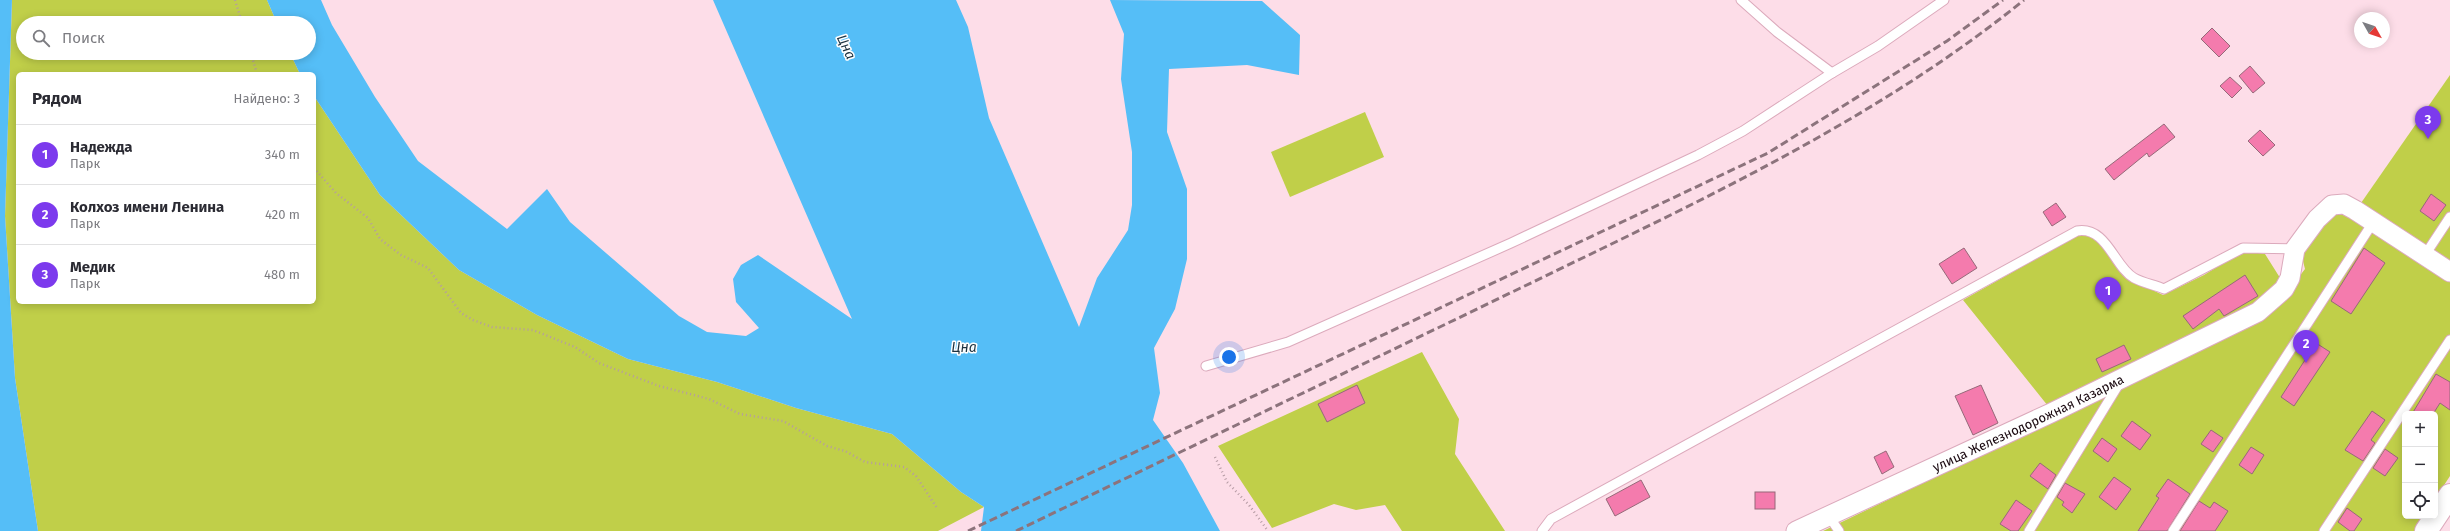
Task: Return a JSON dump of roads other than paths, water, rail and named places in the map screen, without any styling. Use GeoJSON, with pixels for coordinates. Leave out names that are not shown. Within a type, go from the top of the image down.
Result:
{"type":"FeatureCollection","features":[{"type":"Feature","properties":{"kind":"street"},"geometry":{"type":"LineString","coordinates":[[2295,249],[2317,219],[2332,204],[2344,204],[2374,221],[2450,272]]}},
{"type":"Feature","properties":{"kind":"street","name":"улица Железнодорожная Казарма"},"geometry":{"type":"LineString","coordinates":[[1796,531],[2044,416],[2258,312],[2284,289],[2290,278],[2295,249]]}},
{"type":"Feature","properties":{"kind":"street"},"geometry":{"type":"LineString","coordinates":[[2426,531],[2450,495]]}},
{"type":"Feature","properties":{"kind":"lane"},"geometry":{"type":"LineString","coordinates":[[1741,0],[1777,32],[1832,73]]}},
{"type":"Feature","properties":{"kind":"lane"},"geometry":{"type":"LineString","coordinates":[[1206,366],[1288,342],[1511,243],[1743,131],[1832,73],[1878,46],[1944,0]]}},
{"type":"Feature","properties":{"kind":"lane"},"geometry":{"type":"LineString","coordinates":[[2425,256],[2450,217]]}},
{"type":"Feature","properties":{"kind":"lane"},"geometry":{"type":"LineString","coordinates":[[2173,531],[2374,221]]}},
{"type":"Feature","properties":{"kind":"lane"},"geometry":{"type":"LineString","coordinates":[[1542,531],[1550,519],[2077,231],[2086,230],[2098,236],[2133,278],[2164,289],[2243,248],[2295,249]]}},
{"type":"Feature","properties":{"kind":"lane"},"geometry":{"type":"LineString","coordinates":[[2324,531],[2450,340]]}},
{"type":"Feature","properties":{"kind":"lane"},"geometry":{"type":"LineString","coordinates":[[2029,531],[2124,377]]}},
{"type":"Feature","properties":{"kind":"lane"},"geometry":{"type":"LineString","coordinates":[[1828,515],[1839,531]]}},
{"type":"Feature","properties":{"kind":"water"},"geometry":{"type":"Polygon","coordinates":[[[0,0],[12,0],[5,216],[15,378],[38,531],[0,531],[0,0]]]}},
{"type":"Feature","properties":{"kind":"water","name":"Цна"},"geometry":{"type":"Polygon","coordinates":[[[267,0],[321,0],[332,25],[375,97],[418,161],[507,229],[547,189],[570,222],[679,316],[707,332],[746,336],[759,328],[736,302],[733,279],[741,265],[758,255],[852,319],[713,0],[956,0],[968,27],[989,118],[1079,327],[1097,278],[1128,230],[1132,205],[1132,152],[1121,79],[1124,34],[1110,0],[1262,1],[1300,35],[1299,75],[1247,65],[1169,69],[1167,132],[1187,189],[1187,259],[1175,309],[1154,348],[1160,393],[1153,420],[1183,463],[1220,531],[981,531],[984,507],[961,492],[892,434],[796,408],[717,382],[628,359],[537,315],[459,270],[380,195],[316,99],[316,72],[299,72],[293,60],[316,60],[316,16],[274,16],[267,0]]]}},
{"type":"Feature","properties":{"kind":"railway"},"geometry":{"type":"LineString","coordinates":[[968,531],[1768,153],[1947,41],[2003,0]]}},
{"type":"Feature","properties":{"kind":"railway"},"geometry":{"type":"LineString","coordinates":[[1016,531],[1597,251],[1787,155],[1849,120],[1909,83],[1968,43],[2024,0]]}},
{"type":"Feature","properties":{"kind":"place","name":"Медик"},"geometry":{"type":"Point","coordinates":[2428,139]}},
{"type":"Feature","properties":{"kind":"place","name":"Надежда"},"geometry":{"type":"Point","coordinates":[2108,310]}},
{"type":"Feature","properties":{"kind":"place","name":"Колхоз имени Ленина"},"geometry":{"type":"Point","coordinates":[2306,363]}}]}
